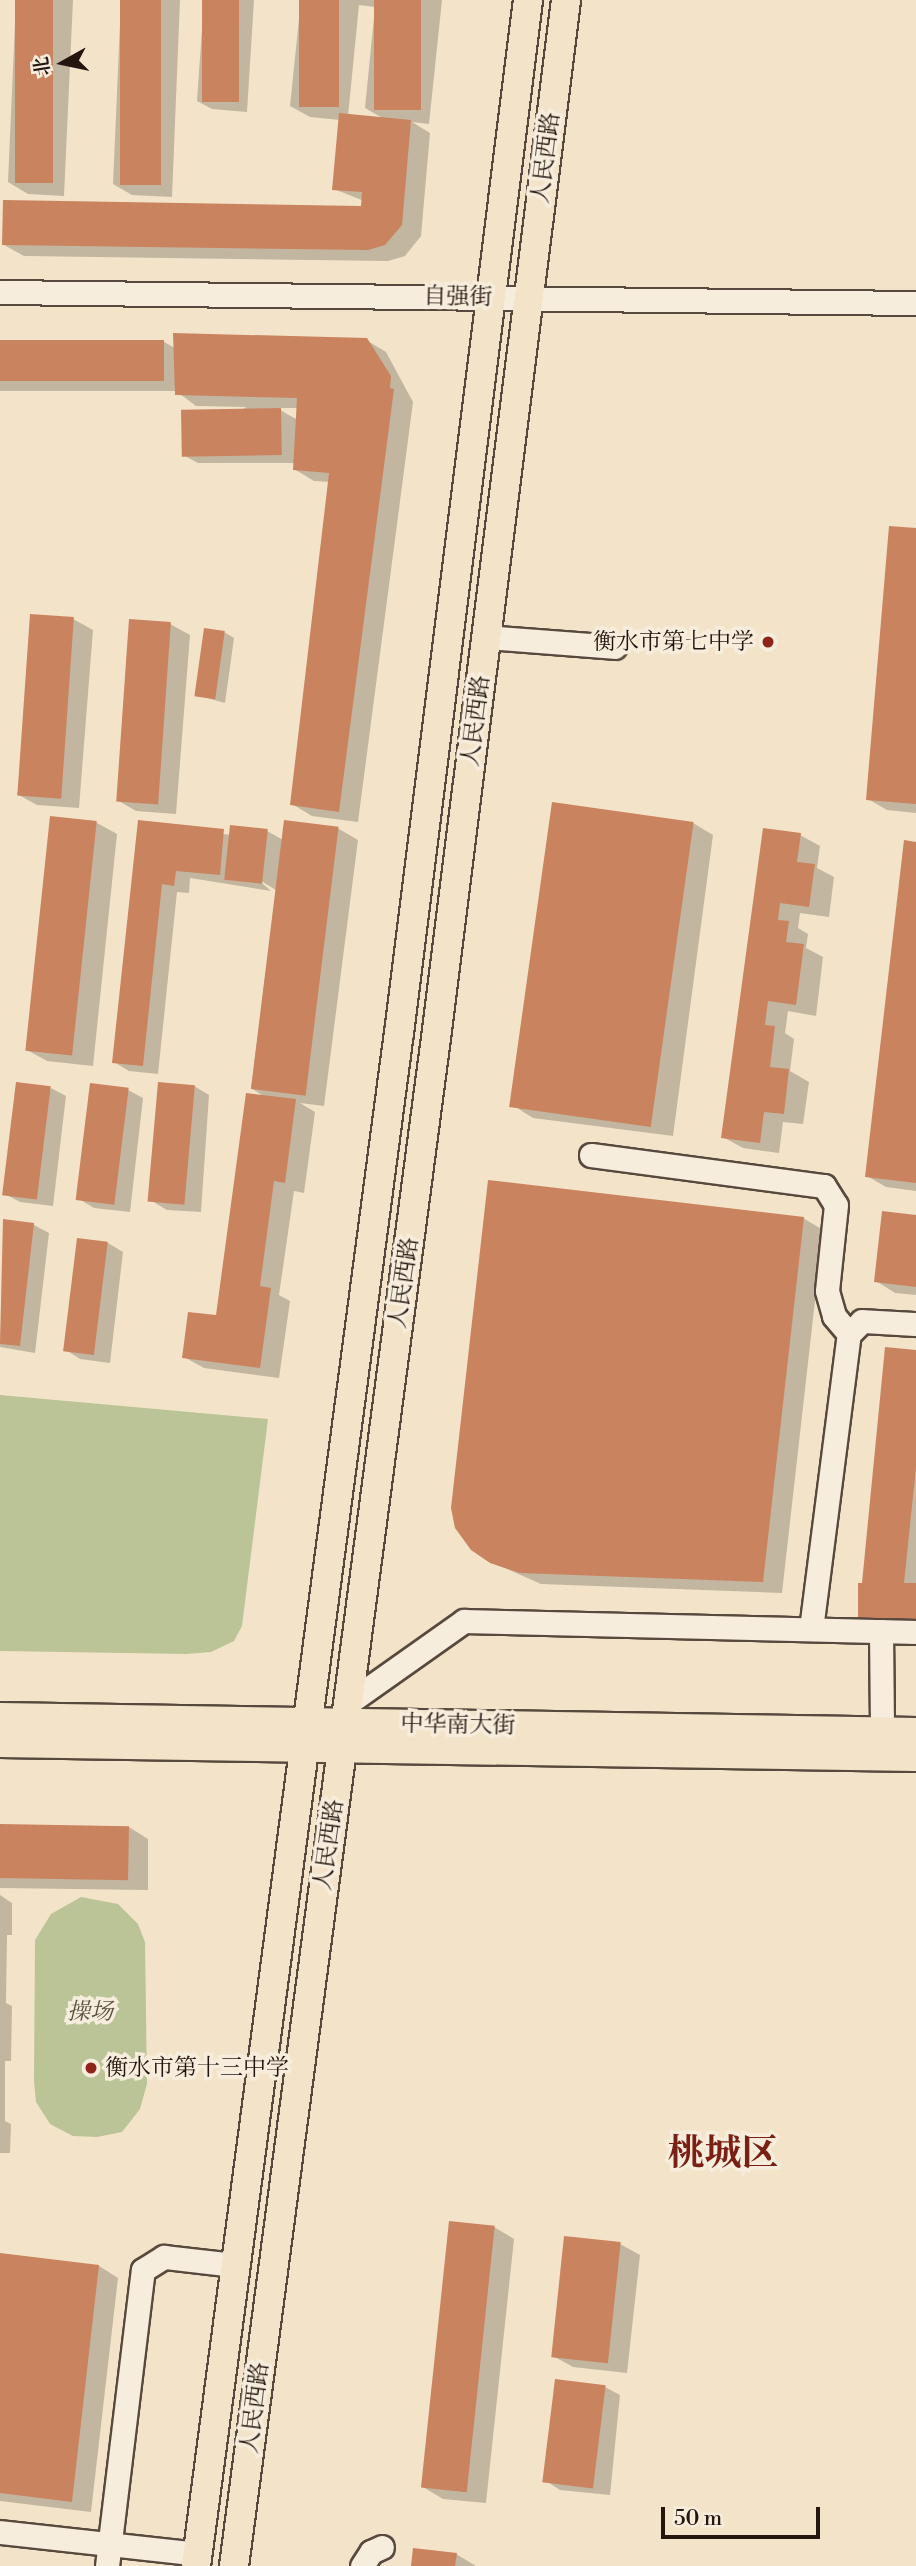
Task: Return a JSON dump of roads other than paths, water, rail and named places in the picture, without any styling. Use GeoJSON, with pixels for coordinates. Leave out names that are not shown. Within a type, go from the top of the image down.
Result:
{"type":"FeatureCollection","features":[{"type":"Feature","properties":{"kind":"main road","name":"人民西路"},"geometry":{"type":"LineString","coordinates":[[197,2560],[528,0]]}},
{"type":"Feature","properties":{"kind":"main road","name":"人民西路"},"geometry":{"type":"LineString","coordinates":[[234,2566],[486,637],[566,0]]}},
{"type":"Feature","properties":{"kind":"main road","name":"中华南大街"},"geometry":{"type":"LineString","coordinates":[[0,1717],[305,1735]]}},
{"type":"Feature","properties":{"kind":"main road","name":"中华南大街"},"geometry":{"type":"LineString","coordinates":[[345,1725],[916,1757]]}},
{"type":"Feature","properties":{"kind":"main road","name":"中华南大街"},"geometry":{"type":"LineString","coordinates":[[0,1743],[305,1735],[345,1725],[916,1732]]}},
{"type":"Feature","properties":{"kind":"street","name":"自强街"},"geometry":{"type":"LineString","coordinates":[[0,292],[916,303]]}},
{"type":"Feature","properties":{"kind":"street"},"geometry":{"type":"LineString","coordinates":[[486,637],[615,647]]}},
{"type":"Feature","properties":{"kind":"street"},"geometry":{"type":"LineString","coordinates":[[591,1155],[824,1186],[836,1205],[827,1291],[834,1316],[849,1335]]}},
{"type":"Feature","properties":{"kind":"street"},"geometry":{"type":"LineString","coordinates":[[811,1629],[849,1335],[862,1321],[916,1324]]}},
{"type":"Feature","properties":{"kind":"street"},"geometry":{"type":"LineString","coordinates":[[345,1725],[464,1621],[916,1632]]}},
{"type":"Feature","properties":{"kind":"street"},"geometry":{"type":"LineString","coordinates":[[881,1631],[882,1731]]}},
{"type":"Feature","properties":{"kind":"street"},"geometry":{"type":"LineString","coordinates":[[108,2555],[144,2270],[164,2257],[234,2265]]}},
{"type":"Feature","properties":{"kind":"street"},"geometry":{"type":"LineString","coordinates":[[0,2532],[108,2555],[197,2560]]}},
{"type":"Feature","properties":{"kind":"street"},"geometry":{"type":"LineString","coordinates":[[362,2566],[371,2552],[382,2547]]}},
{"type":"Feature","properties":{"kind":"place","name":"衡水市第七中学"},"geometry":{"type":"Point","coordinates":[768,642]}},
{"type":"Feature","properties":{"kind":"place","name":"衡水市第十三中学"},"geometry":{"type":"Point","coordinates":[91,2068]}},
{"type":"Feature","properties":{"kind":"district","name":"桃城区"},"geometry":{"type":"Point","coordinates":[723,2154]}},
{"type":"Feature","properties":{"kind":"park label","name":"操场"},"geometry":{"type":"Point","coordinates":[90,2012]}}]}
